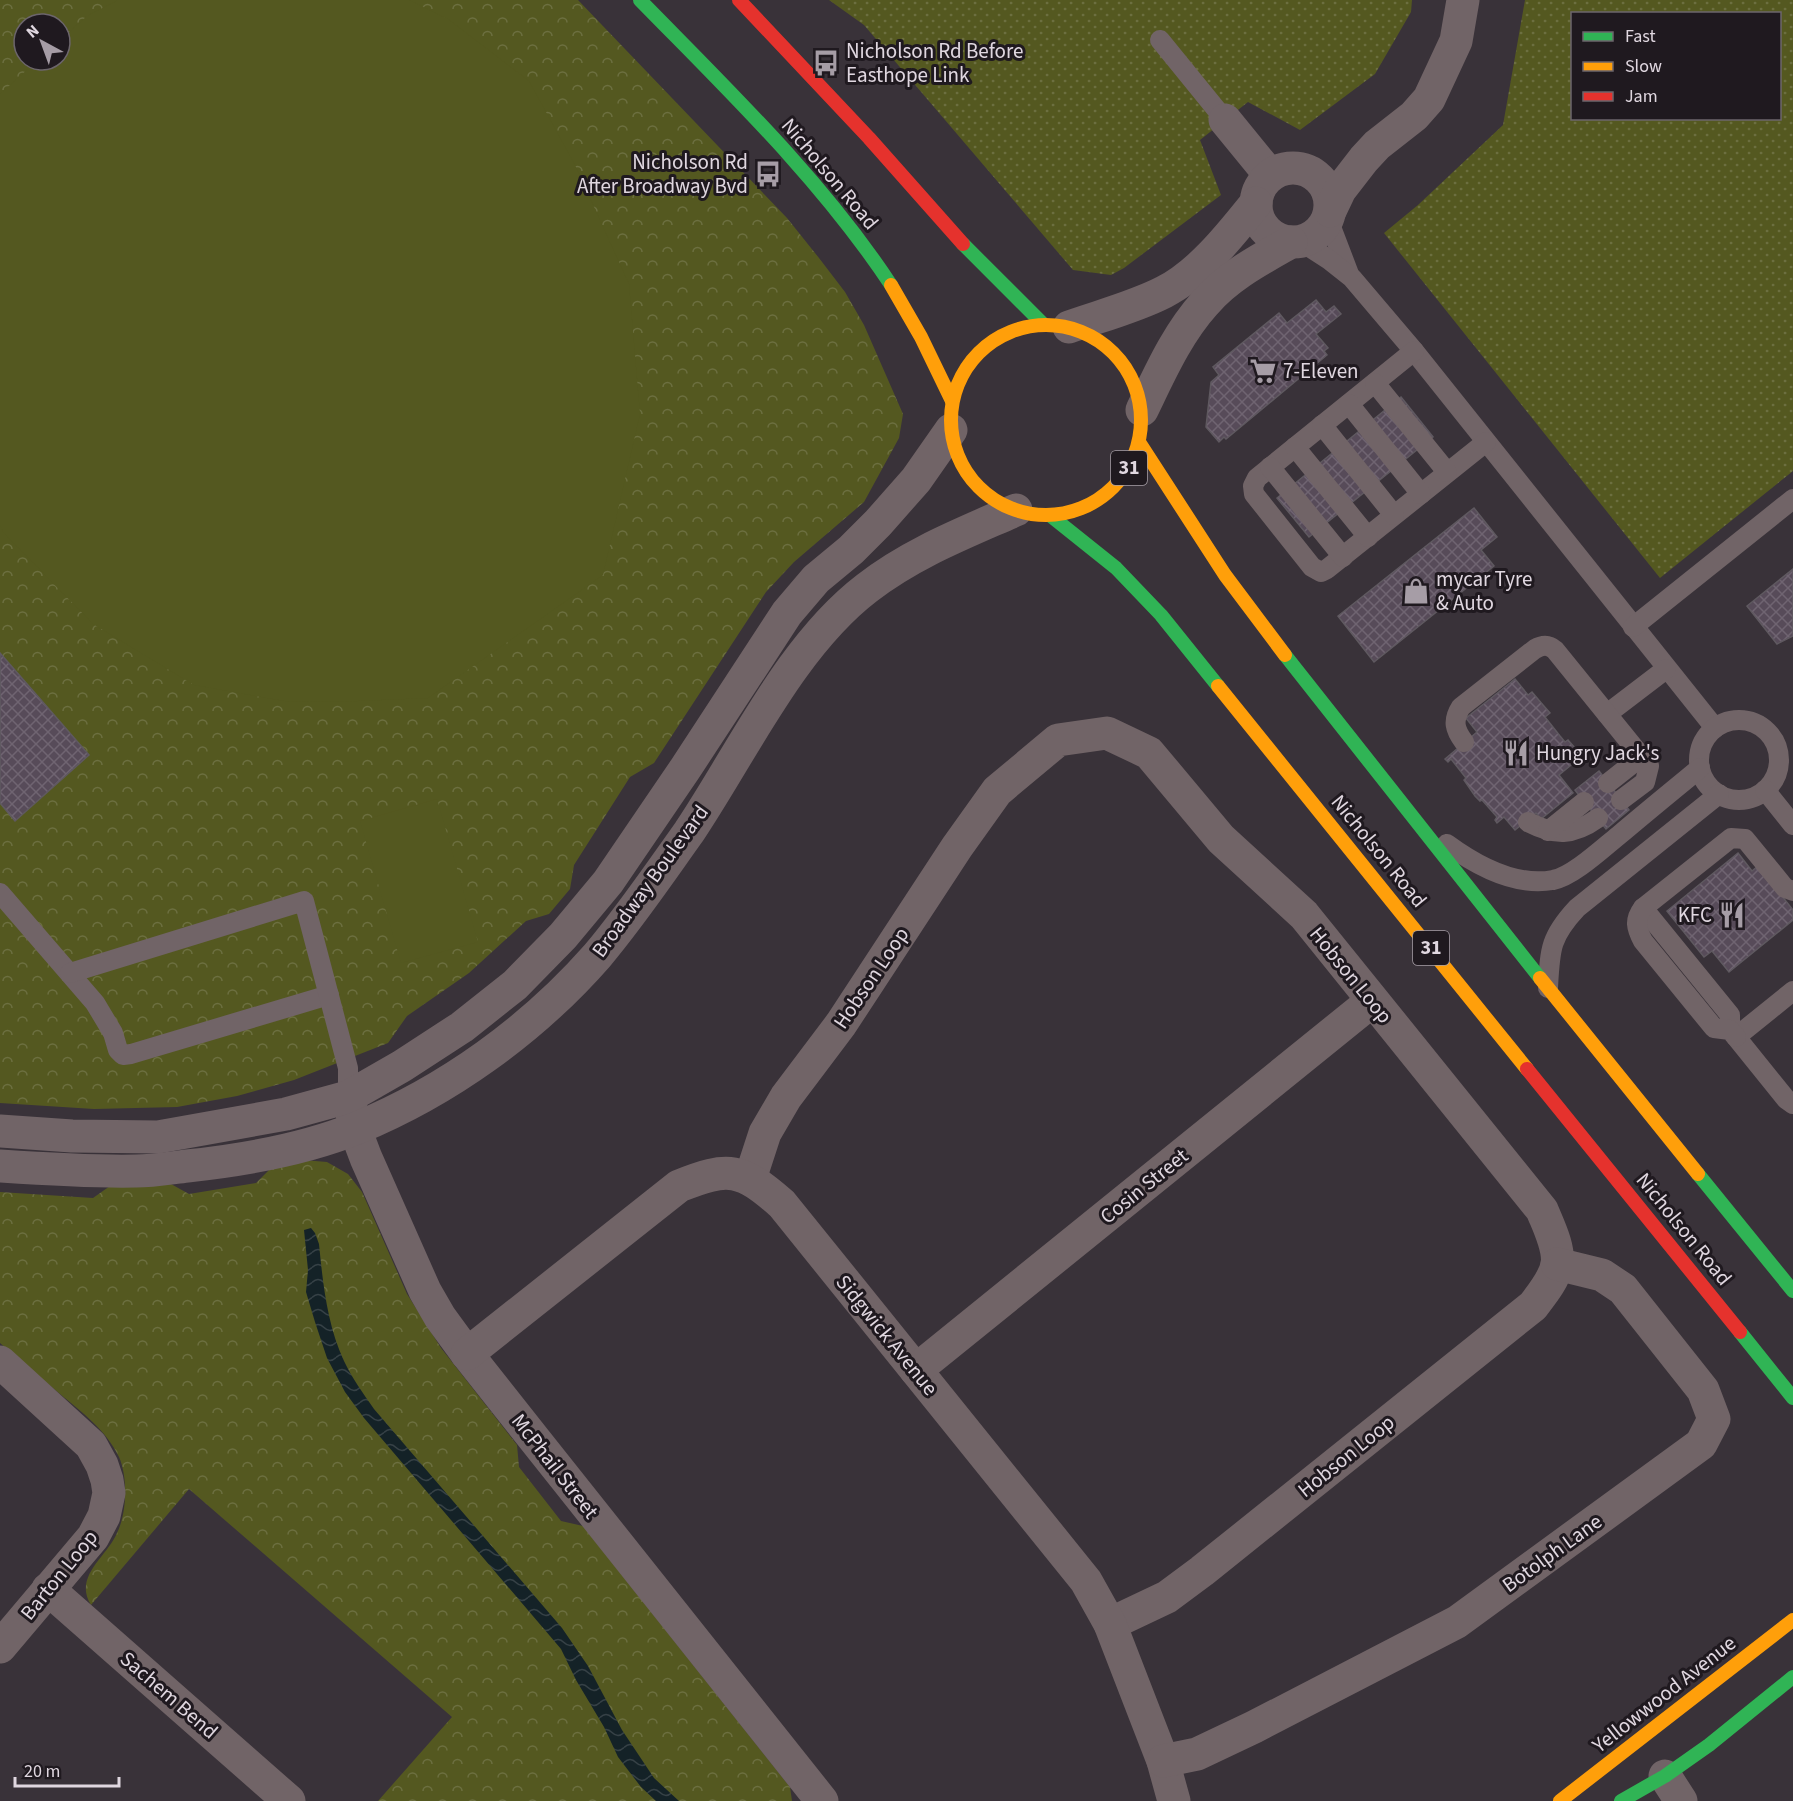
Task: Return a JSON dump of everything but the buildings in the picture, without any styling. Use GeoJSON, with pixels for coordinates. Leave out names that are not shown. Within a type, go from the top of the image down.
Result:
{"type":"FeatureCollection","features":[{"type":"Feature","properties":{"kind":"main road","name":"Nicholson Road"},"geometry":{"type":"LineString","coordinates":[[640,0],[769,133],[812,182],[872,258],[900,299],[927,348],[951,416],[958,458],[973,483],[995,501],[1022,513],[1051,516],[1081,509],[1107,494],[1128,471],[1139,442],[1142,410],[1134,379],[1115,352],[1094,336],[1056,325],[965,246],[869,138],[739,0]]}},
{"type":"Feature","properties":{"kind":"main road"},"geometry":{"type":"LineString","coordinates":[[951,416],[963,371],[984,347],[1012,330],[1056,325]]}},
{"type":"Feature","properties":{"kind":"main road","name":"31"},"geometry":{"type":"LineString","coordinates":[[1139,442],[1225,575],[1548,988],[1793,1291]]}},
{"type":"Feature","properties":{"kind":"main road","name":"Nicholson Road"},"geometry":{"type":"LineString","coordinates":[[1051,516],[1116,568],[1161,615],[1793,1398]]}},
{"type":"Feature","properties":{"kind":"main road","name":"Yellowwood Avenue"},"geometry":{"type":"LineString","coordinates":[[1560,1801],[1793,1620]]}},
{"type":"Feature","properties":{"kind":"main road"},"geometry":{"type":"LineString","coordinates":[[1621,1801],[1673,1789],[1709,1744],[1793,1677]]}},
{"type":"Feature","properties":{"kind":"street"},"geometry":{"type":"LineString","coordinates":[[1142,410],[1178,341],[1206,302],[1243,271],[1295,242],[1313,236],[1329,215],[1340,190],[1377,145],[1414,116],[1429,99],[1456,41],[1462,0]]}},
{"type":"Feature","properties":{"kind":"street"},"geometry":{"type":"LineString","coordinates":[[1225,120],[1263,189],[1258,219],[1268,233],[1283,241],[1295,242]]}},
{"type":"Feature","properties":{"kind":"street"},"geometry":{"type":"LineString","coordinates":[[1306,169],[1348,158],[1377,145]]}},
{"type":"Feature","properties":{"kind":"street"},"geometry":{"type":"LineString","coordinates":[[1056,325],[1142,301],[1178,283],[1230,236],[1263,189],[1287,167],[1306,169],[1315,173],[1326,186],[1331,203],[1329,215]]}},
{"type":"Feature","properties":{"kind":"street","name":"Broadway Boulevard"},"geometry":{"type":"LineString","coordinates":[[0,1131],[72,1136],[158,1137],[286,1114],[348,1097],[402,1066],[462,1027],[515,985],[563,936],[608,882],[787,613],[816,579],[878,523],[916,480],[951,416]]}},
{"type":"Feature","properties":{"kind":"street","name":"Broadway Boulevard"},"geometry":{"type":"LineString","coordinates":[[0,1166],[73,1171],[139,1172],[226,1162],[295,1148],[355,1129],[424,1097],[480,1060],[540,1013],[594,959],[626,921],[690,829],[796,663],[832,620],[866,589],[903,563],[935,545],[1016,510]]}},
{"type":"Feature","properties":{"kind":"street","name":"Hobson Loop"},"geometry":{"type":"LineString","coordinates":[[750,1179],[765,1133],[786,1097],[841,1024],[957,847],[998,791],[1058,740],[1107,733],[1149,753],[1221,839],[1304,915],[1542,1210],[1553,1235],[1557,1264],[1548,1284],[1533,1306],[1202,1571],[1167,1597],[1110,1624]]}},
{"type":"Feature","properties":{"kind":"street","name":"Cosin Street"},"geometry":{"type":"LineString","coordinates":[[916,1370],[1372,1001]]}},
{"type":"Feature","properties":{"kind":"street","name":"McPhail Street"},"geometry":{"type":"LineString","coordinates":[[348,1097],[355,1129],[366,1158],[425,1291],[440,1317],[822,1801]]}},
{"type":"Feature","properties":{"kind":"street","name":"Sidgwick Avenue"},"geometry":{"type":"LineString","coordinates":[[467,1354],[679,1186],[708,1174],[735,1173],[750,1179],[782,1204],[1086,1581],[1110,1624],[1163,1761],[1174,1801]]}},
{"type":"Feature","properties":{"kind":"street","name":"Botolph Lane"},"geometry":{"type":"LineString","coordinates":[[1163,1761],[1197,1754],[1244,1732],[1457,1622],[1701,1444],[1714,1419],[1702,1390],[1623,1289],[1602,1275],[1557,1264]]}},
{"type":"Feature","properties":{"kind":"street","name":"Barton Loop"},"geometry":{"type":"LineString","coordinates":[[0,1362],[91,1445],[102,1465],[109,1493],[104,1516],[93,1537],[0,1647]]}},
{"type":"Feature","properties":{"kind":"street","name":"Sachem Bend"},"geometry":{"type":"LineString","coordinates":[[48,1589],[290,1801]]}},
{"type":"Feature","properties":{"kind":"lane"},"geometry":{"type":"LineString","coordinates":[[1160,40],[1225,120]]}},
{"type":"Feature","properties":{"kind":"lane"},"geometry":{"type":"LineString","coordinates":[[1329,215],[1348,274]]}},
{"type":"Feature","properties":{"kind":"lane"},"geometry":{"type":"LineString","coordinates":[[1295,242],[1348,274],[1414,351],[1715,728]]}},
{"type":"Feature","properties":{"kind":"lane"},"geometry":{"type":"LineString","coordinates":[[1414,351],[1257,478],[1253,486],[1254,494],[1312,567],[1321,572],[1343,557],[1486,442]]}},
{"type":"Feature","properties":{"kind":"lane"},"geometry":{"type":"LineString","coordinates":[[1375,383],[1447,472]]}},
{"type":"Feature","properties":{"kind":"lane"},"geometry":{"type":"LineString","coordinates":[[1349,404],[1421,494]]}},
{"type":"Feature","properties":{"kind":"lane"},"geometry":{"type":"LineString","coordinates":[[1322,425],[1394,515]]}},
{"type":"Feature","properties":{"kind":"lane"},"geometry":{"type":"LineString","coordinates":[[1295,447],[1368,537]]}},
{"type":"Feature","properties":{"kind":"lane"},"geometry":{"type":"LineString","coordinates":[[1270,467],[1343,557]]}},
{"type":"Feature","properties":{"kind":"lane"},"geometry":{"type":"LineString","coordinates":[[1633,627],[1793,499]]}},
{"type":"Feature","properties":{"kind":"lane"},"geometry":{"type":"LineString","coordinates":[[1464,742],[1456,732],[1455,722],[1456,714],[1461,708],[1535,649],[1548,645],[1555,650],[1645,762],[1645,782],[1621,800]]}},
{"type":"Feature","properties":{"kind":"lane"},"geometry":{"type":"LineString","coordinates":[[1607,714],[1666,669]]}},
{"type":"Feature","properties":{"kind":"lane"},"geometry":{"type":"LineString","coordinates":[[1746,721],[1766,730],[1777,750],[1779,760],[1777,771],[1765,790],[1748,799],[1738,800],[1719,794],[1707,783],[1700,768],[1701,746],[1715,728],[1724,723],[1746,721]]}},
{"type":"Feature","properties":{"kind":"lane"},"geometry":{"type":"LineString","coordinates":[[1608,783],[1645,762]]}},
{"type":"Feature","properties":{"kind":"lane"},"geometry":{"type":"LineString","coordinates":[[1416,821],[1469,860],[1498,874],[1531,881],[1555,880],[1585,862],[1700,768]]}},
{"type":"Feature","properties":{"kind":"lane"},"geometry":{"type":"LineString","coordinates":[[1765,790],[1793,825]]}},
{"type":"Feature","properties":{"kind":"lane"},"geometry":{"type":"LineString","coordinates":[[1548,988],[1554,939],[1564,922],[1577,908],[1719,794]]}},
{"type":"Feature","properties":{"kind":"lane"},"geometry":{"type":"LineString","coordinates":[[1548,831],[1584,802]]}},
{"type":"Feature","properties":{"kind":"lane"},"geometry":{"type":"LineString","coordinates":[[1528,822],[1548,831],[1565,833],[1584,828],[1598,818]]}},
{"type":"Feature","properties":{"kind":"lane"},"geometry":{"type":"LineString","coordinates":[[1793,891],[1785,888],[1745,839],[1731,838],[1643,908],[1636,922],[1637,930],[1643,941],[1714,1028],[1733,1034],[1786,1099],[1793,1104]]}},
{"type":"Feature","properties":{"kind":"lane"},"geometry":{"type":"LineString","coordinates":[[0,893],[99,1010],[113,1034],[118,1050],[123,1055],[329,995]]}},
{"type":"Feature","properties":{"kind":"lane"},"geometry":{"type":"LineString","coordinates":[[70,974],[304,901],[348,1068],[348,1097]]}},
{"type":"Feature","properties":{"kind":"lane"},"geometry":{"type":"LineString","coordinates":[[1733,1034],[1793,991]]}},
{"type":"Feature","properties":{"kind":"green space"},"geometry":{"type":"Polygon","coordinates":[[[0,0],[578,0],[787,218],[845,292],[864,325],[903,414],[899,438],[864,502],[794,562],[766,592],[654,763],[630,777],[574,865],[570,889],[549,914],[526,921],[469,973],[407,1016],[388,1043],[294,1080],[237,1096],[177,1107],[94,1109],[0,1103],[0,0]]]}},
{"type":"Feature","properties":{"kind":"green space"},"geometry":{"type":"Polygon","coordinates":[[[118,0],[409,0],[448,19],[529,81],[575,165],[629,284],[640,414],[603,575],[428,698],[335,702],[284,701],[194,685],[93,624],[3,532],[0,525],[0,94],[25,72],[72,72],[72,29],[87,16],[118,0]]]}},
{"type":"Feature","properties":{"kind":"green space"},"geometry":{"type":"Polygon","coordinates":[[[829,0],[1412,0],[1411,12],[1375,74],[1300,130],[1248,102],[1200,140],[1221,195],[1124,268],[1111,275],[1073,270],[864,25],[829,0]]]}},
{"type":"Feature","properties":{"kind":"green space"},"geometry":{"type":"Polygon","coordinates":[[[1525,0],[1793,0],[1793,471],[1660,578],[1384,233],[1418,205],[1503,125],[1525,0]]]}},
{"type":"Feature","properties":{"kind":"green space"},"geometry":{"type":"Polygon","coordinates":[[[437,799],[478,942],[401,963],[360,821],[437,799]]]}},
{"type":"Feature","properties":{"kind":"green space"},"geometry":{"type":"Polygon","coordinates":[[[303,1160],[327,1162],[348,1174],[362,1192],[407,1294],[441,1348],[517,1445],[519,1467],[561,1521],[583,1526],[790,1787],[792,1801],[378,1801],[452,1717],[189,1489],[91,1605],[86,1585],[94,1567],[112,1542],[120,1525],[124,1505],[124,1474],[114,1447],[93,1422],[0,1343],[0,1192],[93,1198],[110,1186],[171,1184],[189,1194],[256,1183],[269,1170],[303,1160]]]}},
{"type":"Feature","properties":{"kind":"water"},"geometry":{"type":"Polygon","coordinates":[[[311,1228],[319,1244],[324,1289],[333,1333],[344,1361],[358,1385],[374,1409],[562,1628],[588,1666],[622,1730],[654,1778],[679,1801],[656,1801],[641,1787],[618,1757],[561,1649],[364,1418],[345,1392],[327,1358],[306,1292],[308,1270],[304,1230],[311,1228]]]}},
{"type":"Feature","properties":{"kind":"traffic: fast"},"geometry":{"type":"LineString","coordinates":[[640,0],[740,102],[804,172],[835,208],[891,285]]}},
{"type":"Feature","properties":{"kind":"traffic: fast"},"geometry":{"type":"LineString","coordinates":[[963,244],[1043,324]]}},
{"type":"Feature","properties":{"kind":"traffic: fast"},"geometry":{"type":"LineString","coordinates":[[1051,516],[1116,568],[1161,615],[1218,686]]}},
{"type":"Feature","properties":{"kind":"traffic: fast"},"geometry":{"type":"LineString","coordinates":[[1285,655],[1540,978]]}},
{"type":"Feature","properties":{"kind":"traffic: fast"},"geometry":{"type":"LineString","coordinates":[[1698,1174],[1793,1291]]}},
{"type":"Feature","properties":{"kind":"traffic: fast"},"geometry":{"type":"LineString","coordinates":[[1740,1332],[1793,1398]]}},
{"type":"Feature","properties":{"kind":"traffic: fast"},"geometry":{"type":"LineString","coordinates":[[1621,1801],[1665,1776],[1709,1745],[1793,1677]]}},
{"type":"Feature","properties":{"kind":"traffic: slow"},"geometry":{"type":"LineString","coordinates":[[891,285],[921,337],[952,401]]}},
{"type":"Feature","properties":{"kind":"traffic: slow"},"geometry":{"type":"LineString","coordinates":[[1037,325],[1055,325],[1091,336],[1106,346],[1120,360],[1137,392],[1141,420],[1137,448],[1130,465],[1120,480],[1106,494],[1074,511],[1055,515],[1037,515],[1001,504],[986,494],[972,480],[955,448],[951,429],[951,411],[962,375],[972,360],[986,346],[1018,329],[1037,325]]}},
{"type":"Feature","properties":{"kind":"traffic: slow"},"geometry":{"type":"LineString","coordinates":[[1139,442],[1225,575],[1285,655]]}},
{"type":"Feature","properties":{"kind":"traffic: slow"},"geometry":{"type":"LineString","coordinates":[[1218,686],[1527,1069]]}},
{"type":"Feature","properties":{"kind":"traffic: slow"},"geometry":{"type":"LineString","coordinates":[[1540,978],[1698,1174]]}},
{"type":"Feature","properties":{"kind":"traffic: slow"},"geometry":{"type":"LineString","coordinates":[[1560,1801],[1793,1620]]}},
{"type":"Feature","properties":{"kind":"traffic: jam"},"geometry":{"type":"LineString","coordinates":[[739,0],[869,138],[963,244]]}},
{"type":"Feature","properties":{"kind":"traffic: jam"},"geometry":{"type":"LineString","coordinates":[[1527,1069],[1740,1332]]}},
{"type":"Feature","properties":{"kind":"place","name":"Nicholson Rd Before Easthope Link"},"geometry":{"type":"Point","coordinates":[826,63]}},
{"type":"Feature","properties":{"kind":"place","name":"Nicholson Rd After Broadway Bvd"},"geometry":{"type":"Point","coordinates":[768,174]}},
{"type":"Feature","properties":{"kind":"place","name":"7-Eleven"},"geometry":{"type":"Point","coordinates":[1263,371]}},
{"type":"Feature","properties":{"kind":"place","name":"mycar Tyre & Auto"},"geometry":{"type":"Point","coordinates":[1416,591]}},
{"type":"Feature","properties":{"kind":"place","name":"Hungry Jack's"},"geometry":{"type":"Point","coordinates":[1516,753]}},
{"type":"Feature","properties":{"kind":"place","name":"KFC"},"geometry":{"type":"Point","coordinates":[1732,915]}}]}
